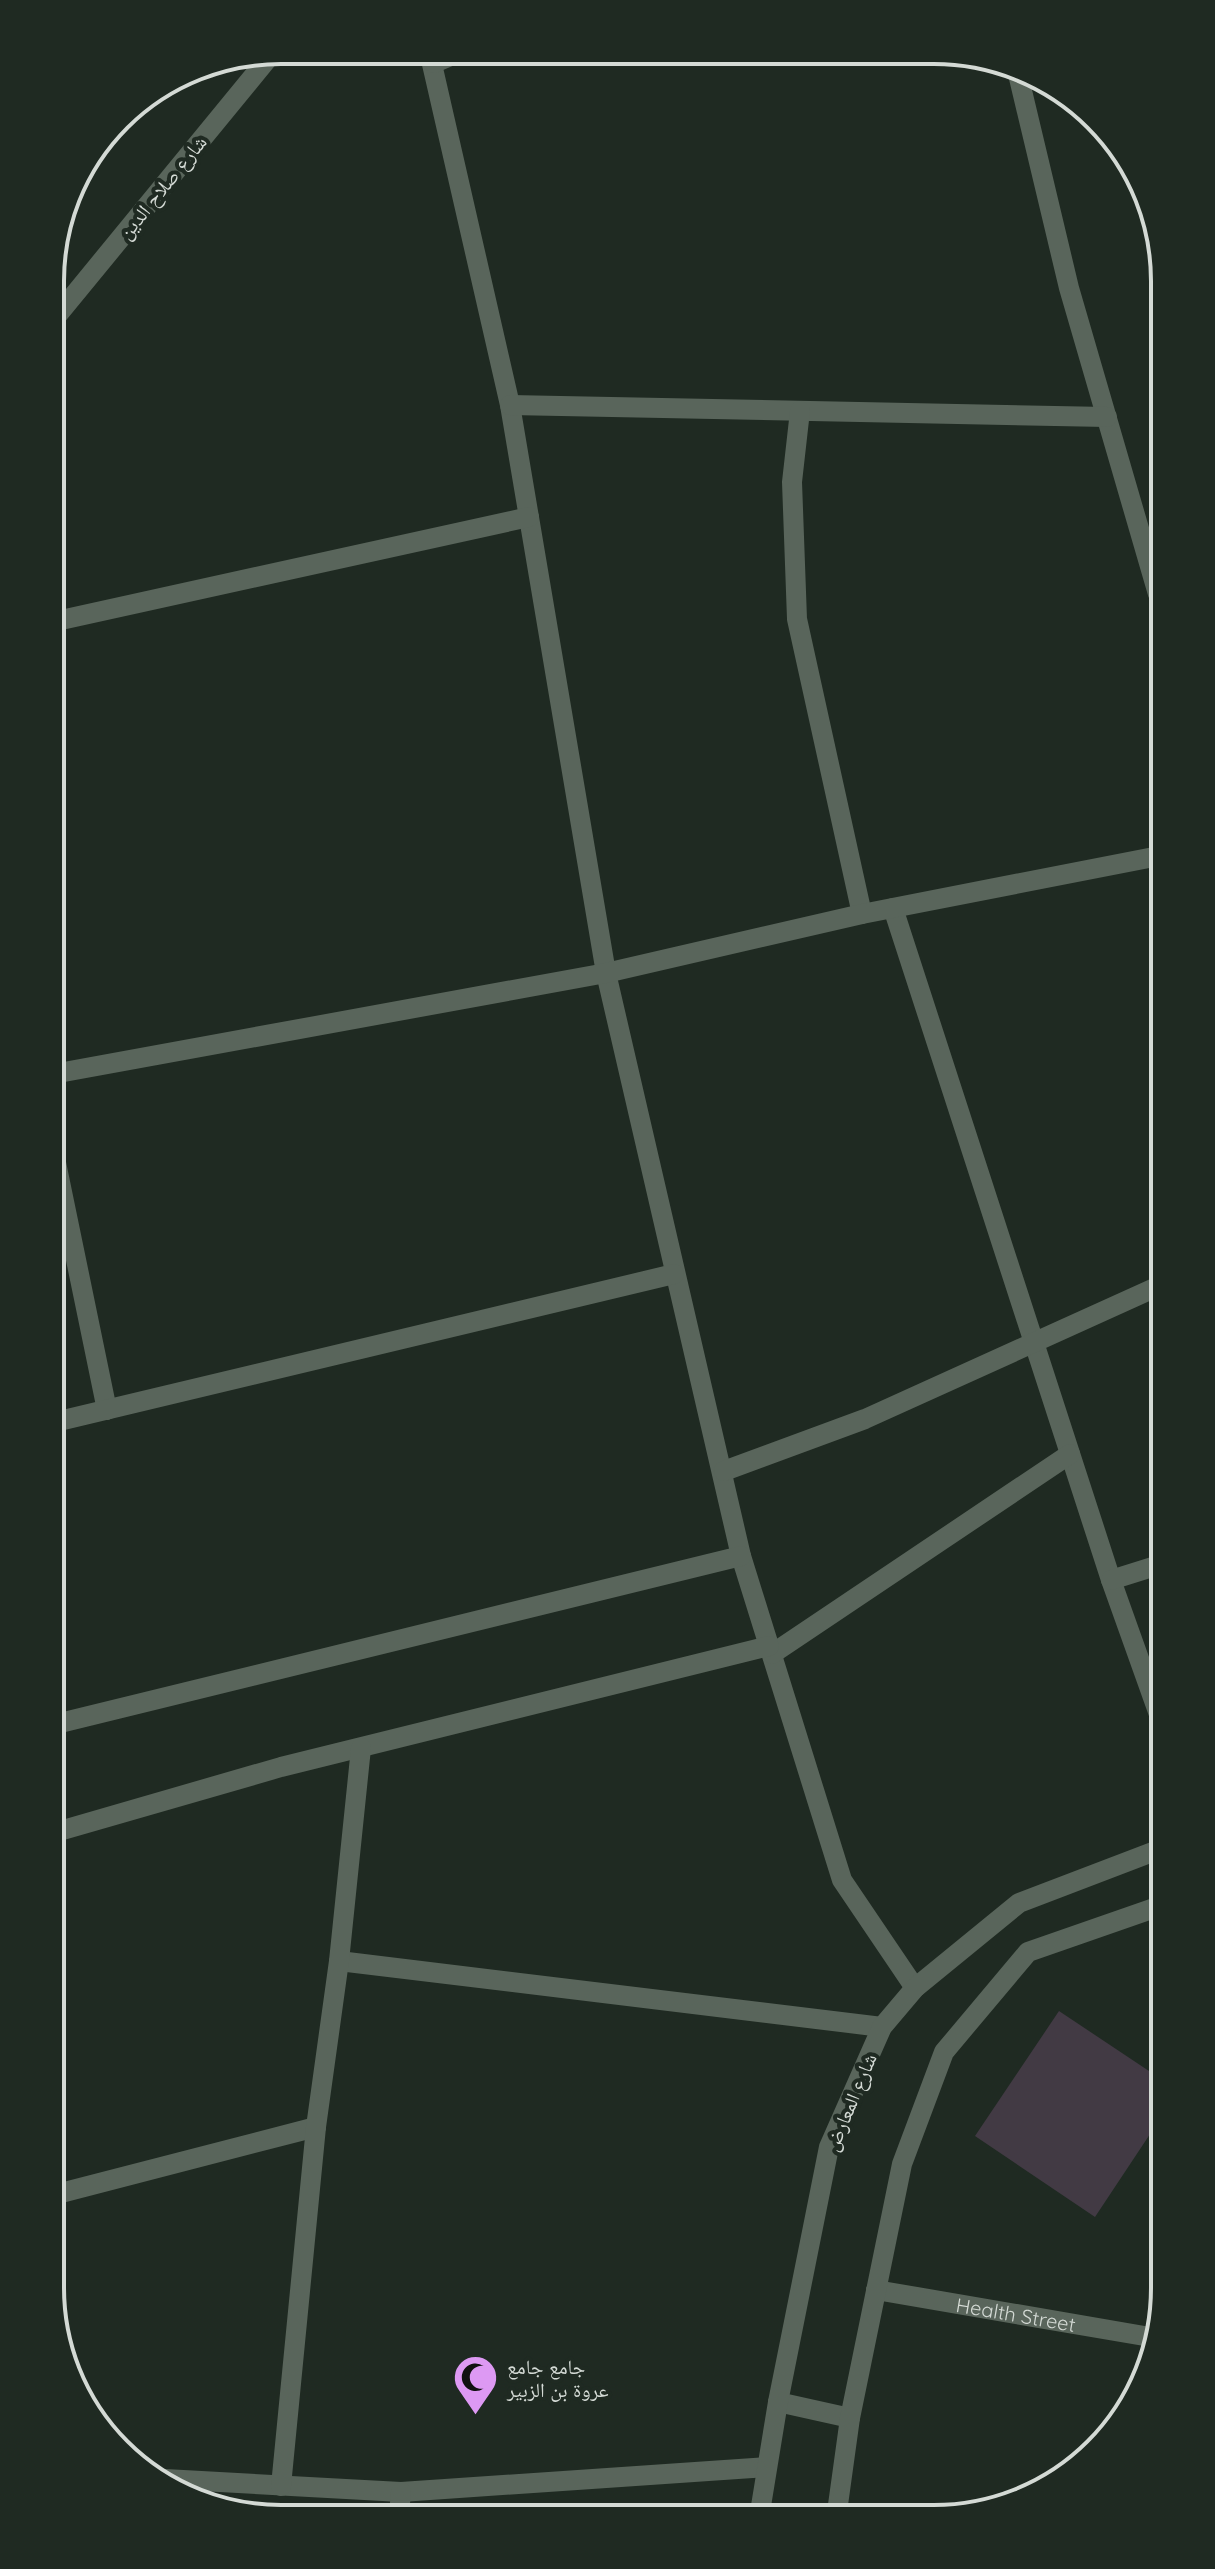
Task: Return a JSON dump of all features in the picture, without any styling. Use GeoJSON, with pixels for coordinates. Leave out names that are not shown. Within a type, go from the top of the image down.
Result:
{"type":"FeatureCollection","features":[{"type":"Feature","properties":{"kind":"street"},"geometry":{"type":"LineString","coordinates":[[433,64],[510,405],[606,973],[674,1274],[724,1471],[741,1556],[842,1880],[915,1988]]}},
{"type":"Feature","properties":{"kind":"street","name":"شارع صلاح الدين"},"geometry":{"type":"LineString","coordinates":[[64,307],[263,65]]}},
{"type":"Feature","properties":{"kind":"street"},"geometry":{"type":"LineString","coordinates":[[1020,82],[1069,288],[1151,570]]}},
{"type":"Feature","properties":{"kind":"street"},"geometry":{"type":"LineString","coordinates":[[510,405],[1107,417]]}},
{"type":"Feature","properties":{"kind":"street"},"geometry":{"type":"LineString","coordinates":[[800,411],[792,482],[797,619],[862,914]]}},
{"type":"Feature","properties":{"kind":"street"},"geometry":{"type":"LineString","coordinates":[[64,619],[529,517]]}},
{"type":"Feature","properties":{"kind":"street"},"geometry":{"type":"LineString","coordinates":[[64,1072],[606,973],[862,914],[1151,858]]}},
{"type":"Feature","properties":{"kind":"street"},"geometry":{"type":"LineString","coordinates":[[893,908],[1111,1580],[1151,1692]]}},
{"type":"Feature","properties":{"kind":"street"},"geometry":{"type":"LineString","coordinates":[[64,1208],[107,1410]]}},
{"type":"Feature","properties":{"kind":"street"},"geometry":{"type":"LineString","coordinates":[[64,1420],[674,1274]]}},
{"type":"Feature","properties":{"kind":"street"},"geometry":{"type":"LineString","coordinates":[[724,1471],[865,1419],[1151,1290]]}},
{"type":"Feature","properties":{"kind":"street"},"geometry":{"type":"LineString","coordinates":[[64,1830],[281,1767],[769,1645],[1070,1454]]}},
{"type":"Feature","properties":{"kind":"street"},"geometry":{"type":"LineString","coordinates":[[64,1722],[741,1556]]}},
{"type":"Feature","properties":{"kind":"street"},"geometry":{"type":"LineString","coordinates":[[1111,1580],[1151,1567]]}},
{"type":"Feature","properties":{"kind":"street"},"geometry":{"type":"LineString","coordinates":[[281,2486],[316,2127],[339,1961],[361,1748]]}},
{"type":"Feature","properties":{"kind":"street","name":"شارع المعارض"},"geometry":{"type":"LineString","coordinates":[[761,2505],[778,2402],[829,2147],[882,2027],[915,1988],[1019,1903],[1151,1853]]}},
{"type":"Feature","properties":{"kind":"street"},"geometry":{"type":"LineString","coordinates":[[838,2505],[850,2418],[902,2164],[944,2052],[1028,1952],[1151,1909]]}},
{"type":"Feature","properties":{"kind":"street"},"geometry":{"type":"LineString","coordinates":[[339,1961],[882,2027]]}},
{"type":"Feature","properties":{"kind":"street"},"geometry":{"type":"LineString","coordinates":[[64,2192],[316,2127]]}},
{"type":"Feature","properties":{"kind":"street","name":"Health Street"},"geometry":{"type":"LineString","coordinates":[[876,2290],[1145,2336]]}},
{"type":"Feature","properties":{"kind":"street"},"geometry":{"type":"LineString","coordinates":[[778,2402],[850,2418]]}},
{"type":"Feature","properties":{"kind":"street"},"geometry":{"type":"LineString","coordinates":[[180,2480],[401,2492],[767,2467]]}},
{"type":"Feature","properties":{"kind":"street"},"geometry":{"type":"LineString","coordinates":[[400,2505],[401,2492]]}},
{"type":"Feature","properties":{"kind":"building"},"geometry":{"type":"Polygon","coordinates":[[[1059,2011],[1151,2072],[1151,2133],[1095,2217],[975,2136],[1059,2011]]]}},
{"type":"Feature","properties":{"kind":"place","name":"جامع جامع عروة بن الزبير"},"geometry":{"type":"Point","coordinates":[476,2416]}}]}
